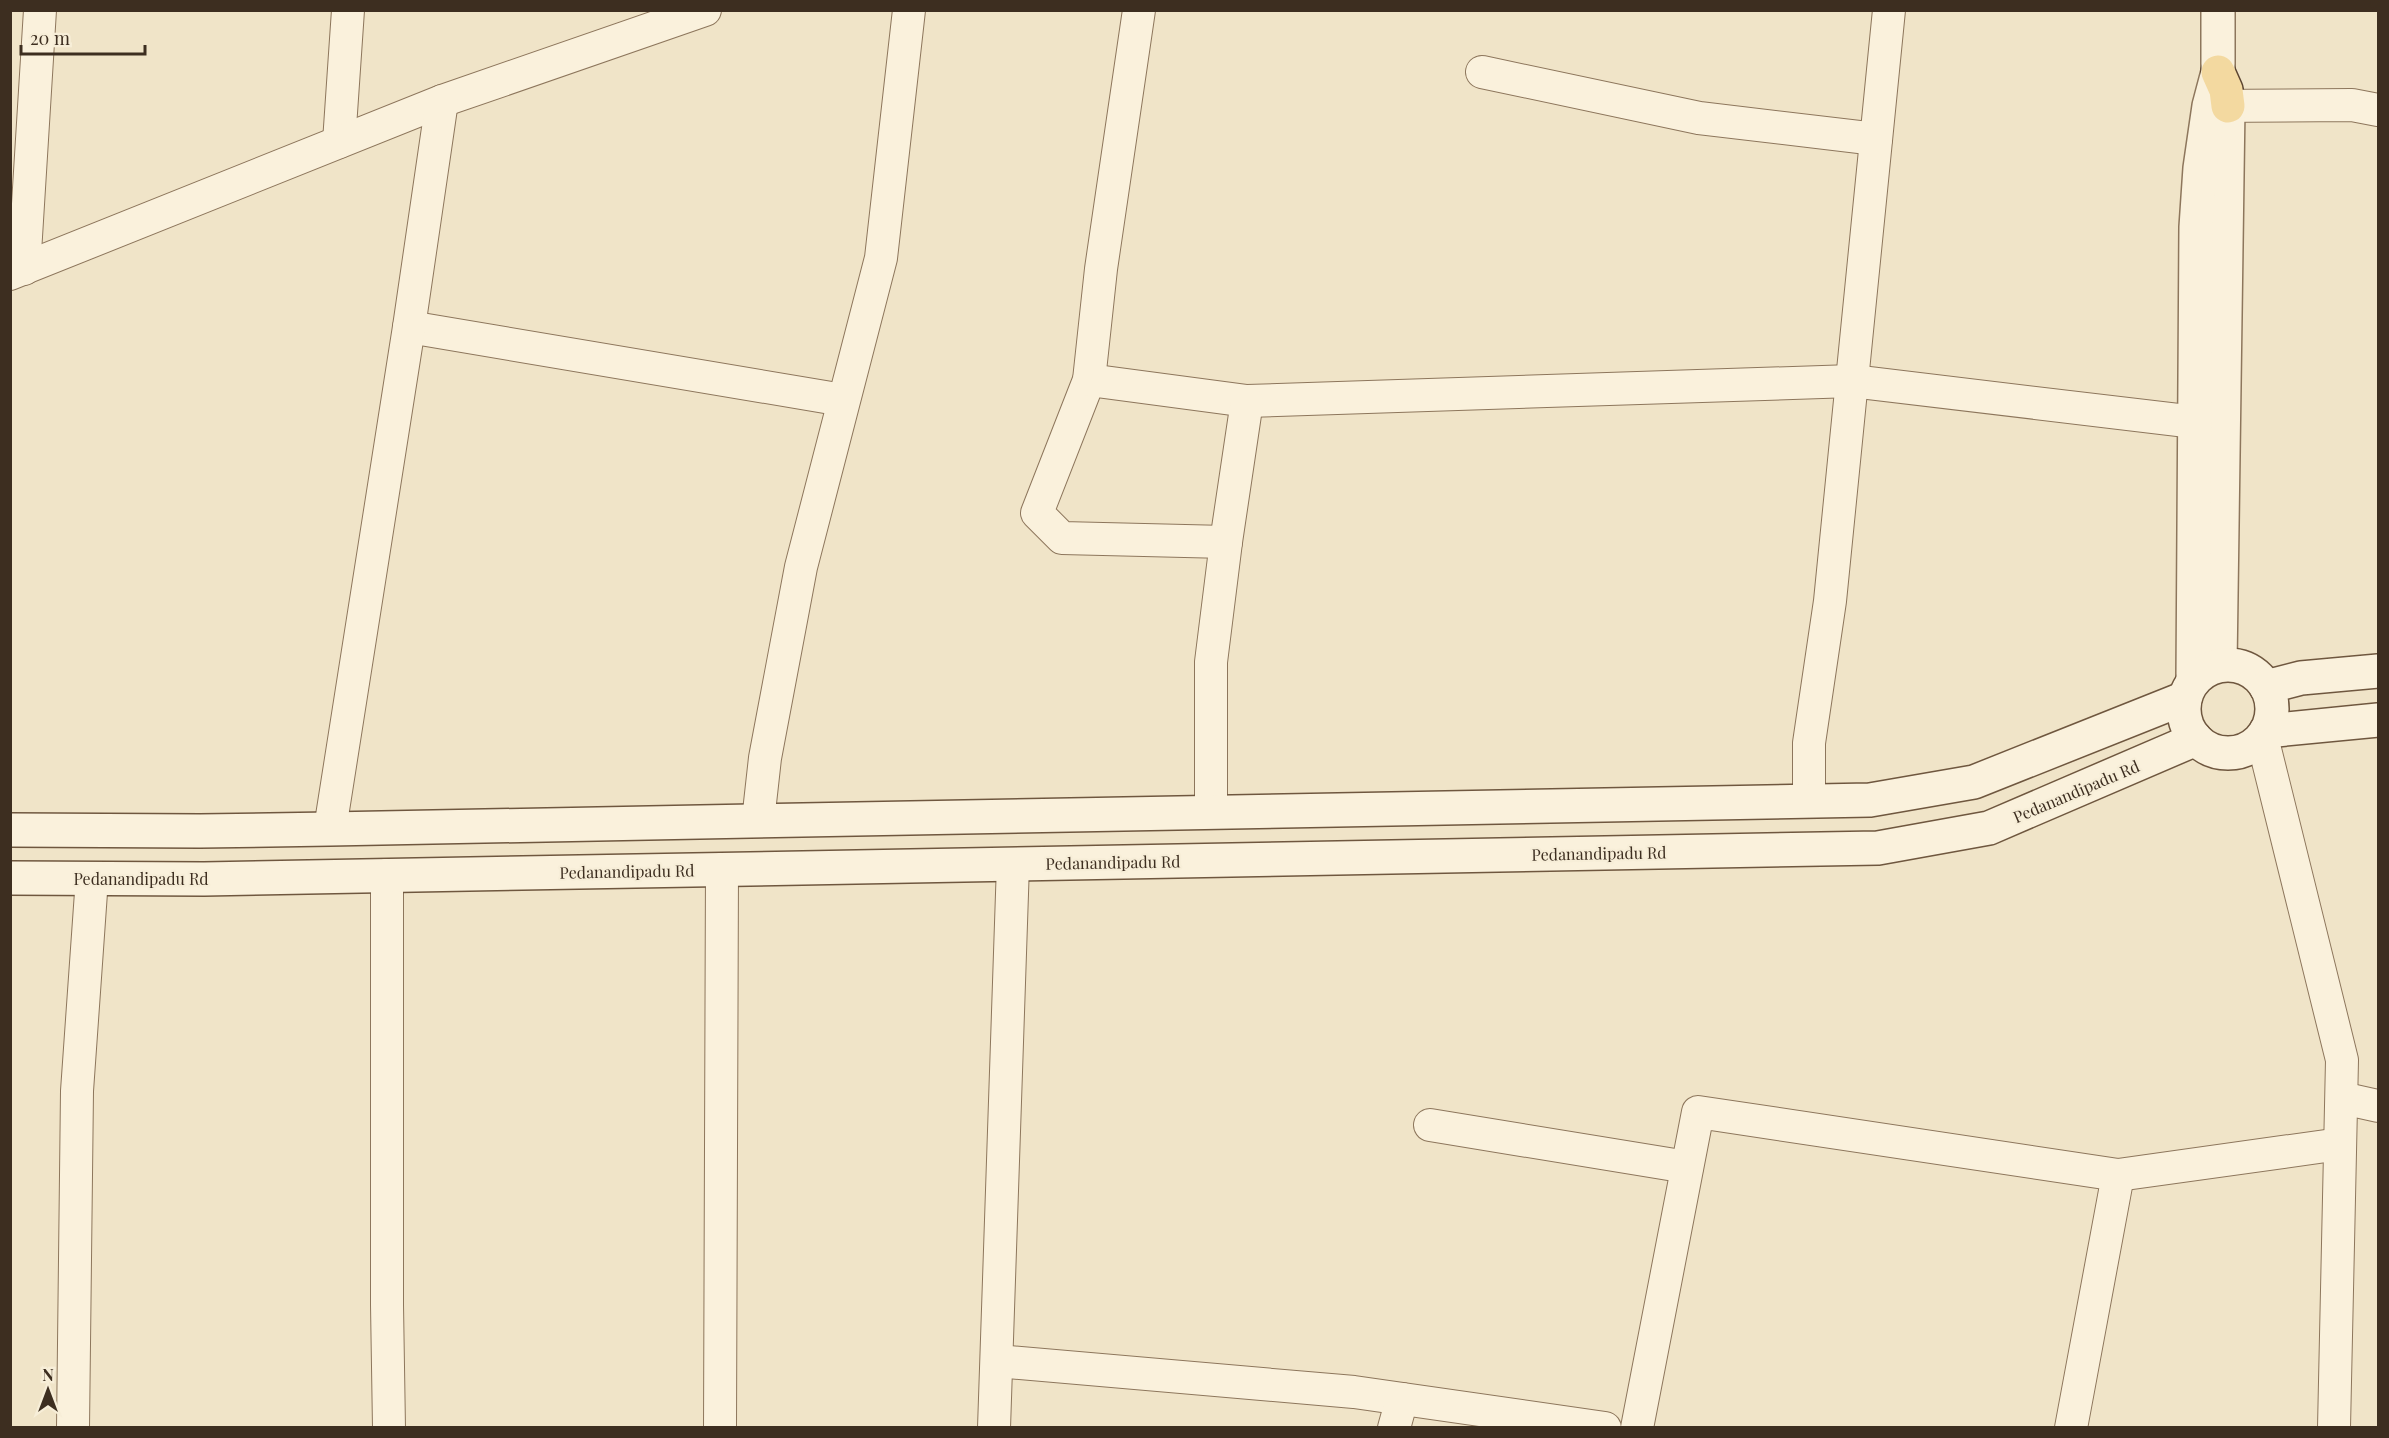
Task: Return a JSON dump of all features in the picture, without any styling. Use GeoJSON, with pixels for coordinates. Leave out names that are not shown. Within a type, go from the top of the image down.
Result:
{"type":"FeatureCollection","features":[{"type":"Feature","properties":{"kind":"main road"},"geometry":{"type":"LineString","coordinates":[[2199,681],[2195,422],[2196,228],[2200,168],[2218,106],[2226,90],[2218,72],[2218,10]]}},
{"type":"Feature","properties":{"kind":"main road"},"geometry":{"type":"LineString","coordinates":[[10,830],[330,829],[1870,800],[1974,782],[2199,681],[2236,665],[2250,670],[2262,680],[2272,709],[2264,734],[2250,747],[2236,753],[2220,753],[2205,747],[2196,739],[2186,724],[2183,709],[2199,681],[2229,171],[2218,106]]}},
{"type":"Feature","properties":{"kind":"main road"},"geometry":{"type":"LineString","coordinates":[[2266,687],[2301,678],[2379,671]]}},
{"type":"Feature","properties":{"kind":"main road"},"geometry":{"type":"LineString","coordinates":[[2264,734],[2379,720]]}},
{"type":"Feature","properties":{"kind":"main road","name":"Pedanandipadu Rd"},"geometry":{"type":"LineString","coordinates":[[10,878],[387,876],[1878,848],[1989,828],[2196,739]]}},
{"type":"Feature","properties":{"kind":"street"},"geometry":{"type":"LineString","coordinates":[[40,10],[17,271],[442,101],[705,10]]}},
{"type":"Feature","properties":{"kind":"street"},"geometry":{"type":"LineString","coordinates":[[339,142],[348,10]]}},
{"type":"Feature","properties":{"kind":"street"},"geometry":{"type":"LineString","coordinates":[[758,821],[765,758],[801,567],[881,258],[909,10]]}},
{"type":"Feature","properties":{"kind":"street"},"geometry":{"type":"LineString","coordinates":[[1139,10],[1101,269],[1089,380],[1037,513],[1062,538],[1226,542]]}},
{"type":"Feature","properties":{"kind":"street"},"geometry":{"type":"LineString","coordinates":[[1809,801],[1809,743],[1830,600],[1889,10]]}},
{"type":"Feature","properties":{"kind":"street"},"geometry":{"type":"LineString","coordinates":[[1482,72],[1699,118],[1876,139]]}},
{"type":"Feature","properties":{"kind":"street"},"geometry":{"type":"LineString","coordinates":[[330,829],[442,101]]}},
{"type":"Feature","properties":{"kind":"street"},"geometry":{"type":"LineString","coordinates":[[2218,106],[2352,105],[2379,110]]}},
{"type":"Feature","properties":{"kind":"street"},"geometry":{"type":"LineString","coordinates":[[409,327],[843,400]]}},
{"type":"Feature","properties":{"kind":"street"},"geometry":{"type":"LineString","coordinates":[[1089,380],[1247,401],[1852,381],[2195,422]]}},
{"type":"Feature","properties":{"kind":"street"},"geometry":{"type":"LineString","coordinates":[[1211,812],[1211,662],[1247,401]]}},
{"type":"Feature","properties":{"kind":"street"},"geometry":{"type":"LineString","coordinates":[[2264,734],[2342,1060],[2334,1428]]}},
{"type":"Feature","properties":{"kind":"street"},"geometry":{"type":"LineString","coordinates":[[994,1428],[1012,864]]}},
{"type":"Feature","properties":{"kind":"street"},"geometry":{"type":"LineString","coordinates":[[720,1428],[722,869]]}},
{"type":"Feature","properties":{"kind":"street"},"geometry":{"type":"LineString","coordinates":[[387,876],[389,1428]]}},
{"type":"Feature","properties":{"kind":"street"},"geometry":{"type":"LineString","coordinates":[[73,1428],[77,1092],[92,878]]}},
{"type":"Feature","properties":{"kind":"street"},"geometry":{"type":"LineString","coordinates":[[2342,1098],[2379,1106]]}},
{"type":"Feature","properties":{"kind":"street"},"geometry":{"type":"LineString","coordinates":[[1637,1428],[1698,1112],[2118,1175],[2340,1144]]}},
{"type":"Feature","properties":{"kind":"street"},"geometry":{"type":"LineString","coordinates":[[1430,1125],[1688,1167]]}},
{"type":"Feature","properties":{"kind":"street"},"geometry":{"type":"LineString","coordinates":[[2071,1428],[2118,1175]]}},
{"type":"Feature","properties":{"kind":"street"},"geometry":{"type":"LineString","coordinates":[[997,1361],[1354,1392],[1398,1413],[1605,1428]]}}]}
